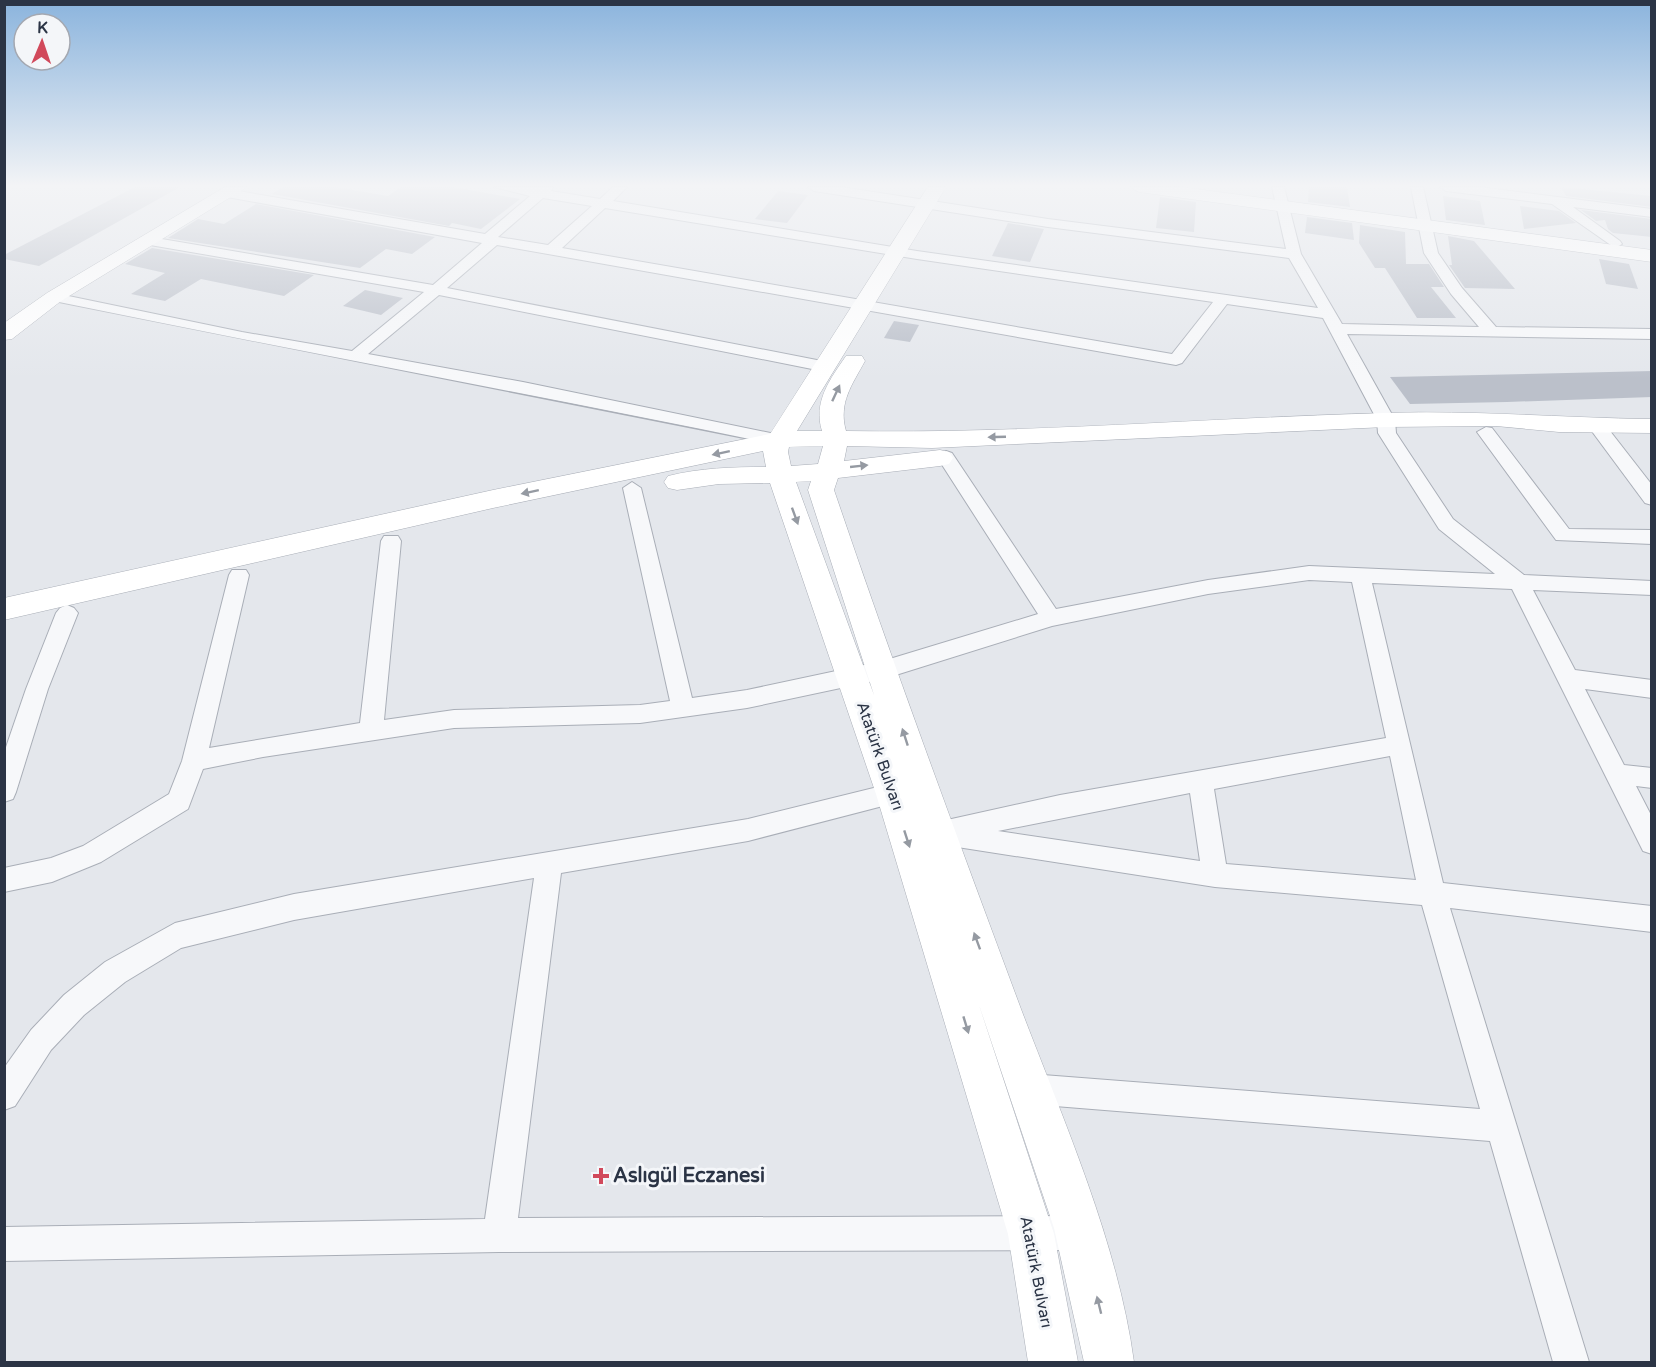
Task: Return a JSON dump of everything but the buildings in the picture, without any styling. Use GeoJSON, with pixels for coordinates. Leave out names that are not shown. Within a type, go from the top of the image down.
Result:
{"type":"FeatureCollection","features":[{"type":"Feature","properties":{"kind":"main road"},"geometry":{"type":"LineString","coordinates":[[4,334],[54,297],[132,251]]}},
{"type":"Feature","properties":{"kind":"main road"},"geometry":{"type":"LineString","coordinates":[[1617,251],[1652,256]]}},
{"type":"Feature","properties":{"kind":"main road","name":"Atatürk Bulvarı"},"geometry":{"type":"LineString","coordinates":[[908,253],[875,308],[826,367],[779,457],[868,673],[907,790],[1031,1234],[1053,1362]]}},
{"type":"Feature","properties":{"kind":"main road","name":"Atatürk Bulvarı"},"geometry":{"type":"LineString","coordinates":[[868,673],[821,490],[832,454],[832,398],[870,334],[875,308]]}},
{"type":"Feature","properties":{"kind":"main road"},"geometry":{"type":"LineString","coordinates":[[4,627],[632,488],[719,476],[779,457],[832,454],[946,457],[1496,419],[1559,425],[1652,426]]}},
{"type":"Feature","properties":{"kind":"main road"},"geometry":{"type":"LineString","coordinates":[[4,609],[493,499],[779,457],[832,454],[932,440],[1386,426],[1486,432],[1559,425]]}},
{"type":"Feature","properties":{"kind":"main road","name":"Atatürk Bulvarı"},"geometry":{"type":"LineString","coordinates":[[907,790],[938,832],[1030,1089],[1080,1233],[1101,1314],[1109,1362]]}},
{"type":"Feature","properties":{"kind":"street"},"geometry":{"type":"LineString","coordinates":[[212,251],[436,290],[826,367]]}},
{"type":"Feature","properties":{"kind":"street"},"geometry":{"type":"LineString","coordinates":[[355,356],[436,290],[478,251]]}},
{"type":"Feature","properties":{"kind":"street"},"geometry":{"type":"LineString","coordinates":[[550,251],[636,264],[1176,360],[1223,299]]}},
{"type":"Feature","properties":{"kind":"street"},"geometry":{"type":"LineString","coordinates":[[894,251],[1223,299],[1334,322],[1490,330],[1652,334]]}},
{"type":"Feature","properties":{"kind":"street"},"geometry":{"type":"LineString","coordinates":[[1269,251],[1294,254]]}},
{"type":"Feature","properties":{"kind":"street"},"geometry":{"type":"LineString","coordinates":[[1293,251],[1334,322],[1386,426],[1446,524],[1519,582],[1570,678],[1652,843]]}},
{"type":"Feature","properties":{"kind":"street"},"geometry":{"type":"LineString","coordinates":[[1430,251],[1439,268],[1490,330]]}},
{"type":"Feature","properties":{"kind":"street"},"geometry":{"type":"LineString","coordinates":[[54,297],[286,346],[355,356],[523,387],[779,457]]}},
{"type":"Feature","properties":{"kind":"street"},"geometry":{"type":"LineString","coordinates":[[1597,426],[1652,499]]}},
{"type":"Feature","properties":{"kind":"street"},"geometry":{"type":"LineString","coordinates":[[1486,432],[1563,535],[1652,537]]}},
{"type":"Feature","properties":{"kind":"street"},"geometry":{"type":"LineString","coordinates":[[946,457],[1051,618]]}},
{"type":"Feature","properties":{"kind":"street"},"geometry":{"type":"LineString","coordinates":[[632,488],[683,708]]}},
{"type":"Feature","properties":{"kind":"street"},"geometry":{"type":"LineString","coordinates":[[371,731],[391,541]]}},
{"type":"Feature","properties":{"kind":"street"},"geometry":{"type":"LineString","coordinates":[[194,761],[263,747],[454,719],[640,714],[747,699],[868,673],[1051,618],[1208,587],[1309,573],[1652,588]]}},
{"type":"Feature","properties":{"kind":"street"},"geometry":{"type":"LineString","coordinates":[[1360,574],[1432,894],[1571,1362]]}},
{"type":"Feature","properties":{"kind":"street"},"geometry":{"type":"LineString","coordinates":[[4,880],[52,870],[92,854],[179,801],[194,761],[239,575]]}},
{"type":"Feature","properties":{"kind":"street"},"geometry":{"type":"LineString","coordinates":[[4,792],[37,689],[67,613]]}},
{"type":"Feature","properties":{"kind":"street"},"geometry":{"type":"LineString","coordinates":[[1570,678],[1652,690]]}},
{"type":"Feature","properties":{"kind":"street"},"geometry":{"type":"LineString","coordinates":[[938,832],[1060,806],[1400,745]]}},
{"type":"Feature","properties":{"kind":"street"},"geometry":{"type":"LineString","coordinates":[[1617,774],[1652,778]]}},
{"type":"Feature","properties":{"kind":"street"},"geometry":{"type":"LineString","coordinates":[[1201,781],[1215,875]]}},
{"type":"Feature","properties":{"kind":"street"},"geometry":{"type":"LineString","coordinates":[[4,1095],[41,1040],[74,1005],[115,972],[175,936],[294,907],[748,830],[907,790]]}},
{"type":"Feature","properties":{"kind":"street"},"geometry":{"type":"LineString","coordinates":[[938,832],[1215,875],[1432,894],[1652,919]]}},
{"type":"Feature","properties":{"kind":"street"},"geometry":{"type":"LineString","coordinates":[[499,1235],[549,863]]}},
{"type":"Feature","properties":{"kind":"street"},"geometry":{"type":"LineString","coordinates":[[1030,1089],[1501,1126]]}},
{"type":"Feature","properties":{"kind":"street"},"geometry":{"type":"LineString","coordinates":[[4,1244],[499,1235],[1080,1233]]}},
{"type":"Feature","properties":{"kind":"place","name":"Aslıgül Eczanesi"},"geometry":{"type":"Point","coordinates":[601,1176]}}]}
